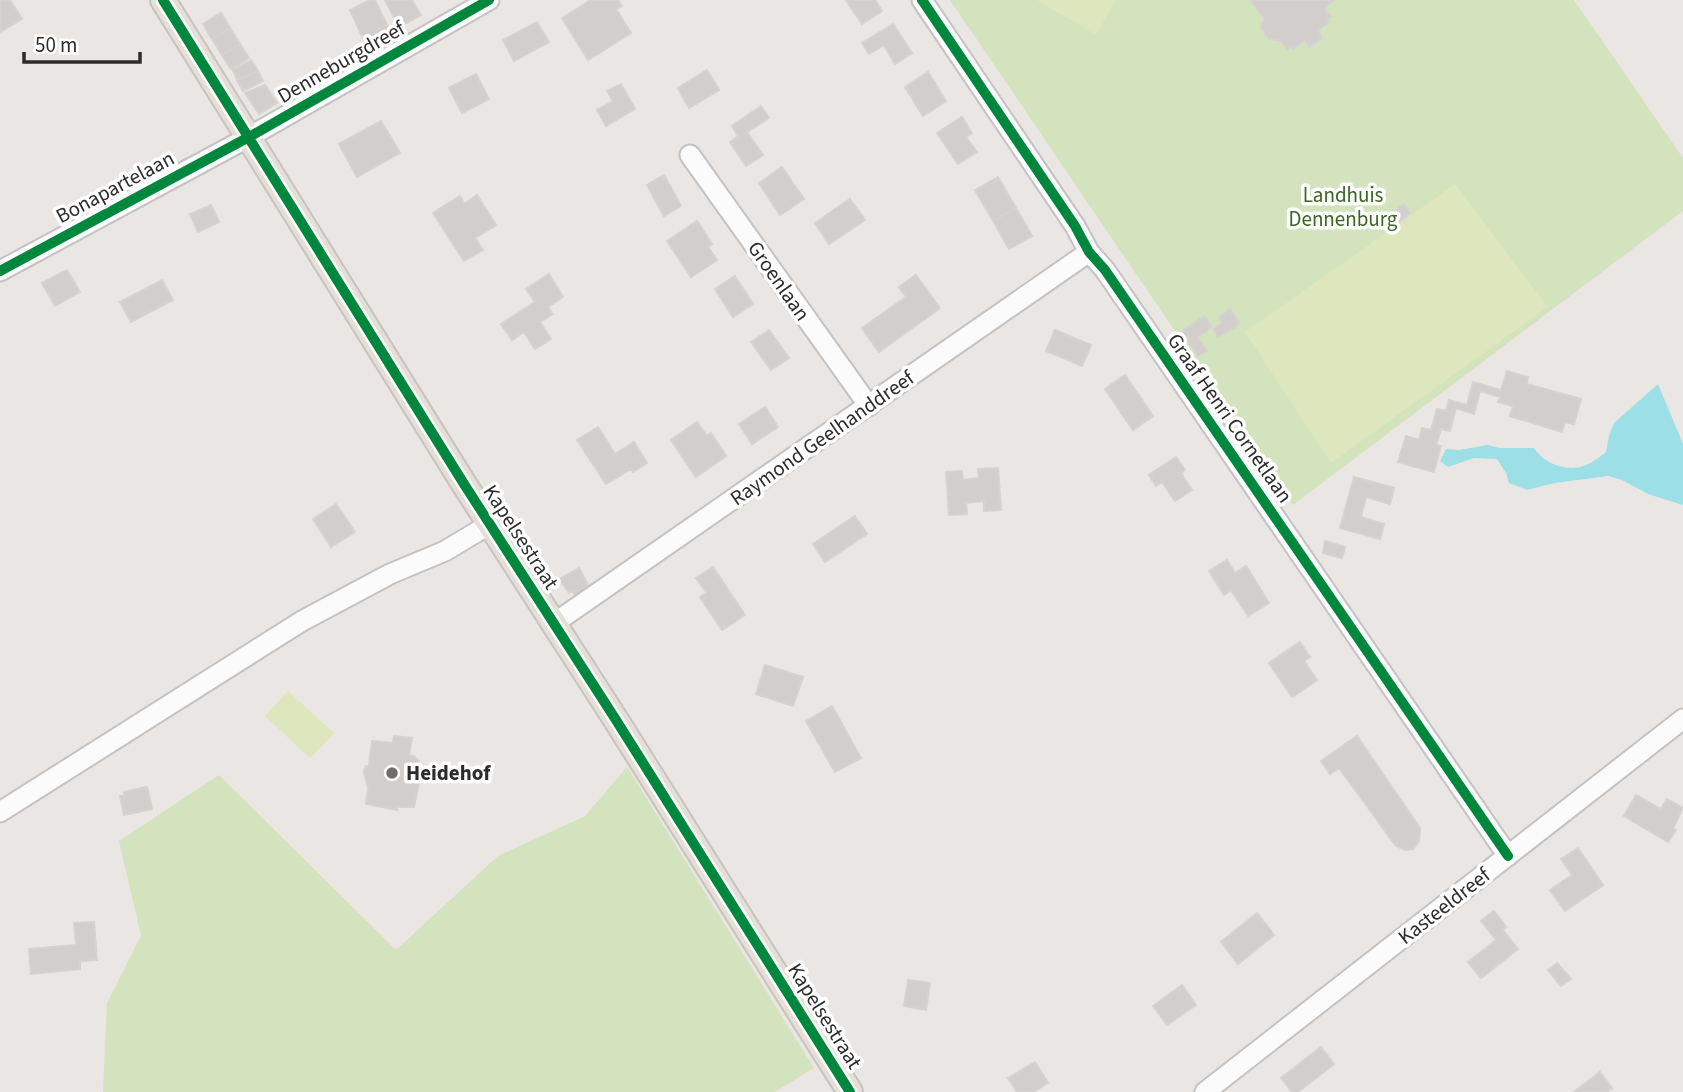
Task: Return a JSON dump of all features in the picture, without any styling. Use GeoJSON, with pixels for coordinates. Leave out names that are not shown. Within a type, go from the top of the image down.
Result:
{"type":"FeatureCollection","features":[{"type":"Feature","properties":{"kind":"main road","name":"Kapelsestraat"},"geometry":{"type":"LineString","coordinates":[[163,0],[490,524],[850,1092]]}},
{"type":"Feature","properties":{"kind":"street","name":"Denneburgdreef"},"geometry":{"type":"LineString","coordinates":[[249,137],[489,0]]}},
{"type":"Feature","properties":{"kind":"street","name":"Graaf Henri Cornetlaan"},"geometry":{"type":"LineString","coordinates":[[922,0],[1075,226],[1089,252],[1105,270],[1508,856]]}},
{"type":"Feature","properties":{"kind":"street","name":"Bonapartelaan"},"geometry":{"type":"LineString","coordinates":[[0,271],[249,137]]}},
{"type":"Feature","properties":{"kind":"street","name":"Groenlaan"},"geometry":{"type":"LineString","coordinates":[[690,155],[869,406]]}},
{"type":"Feature","properties":{"kind":"street","name":"Raymond Geelhanddreef"},"geometry":{"type":"LineString","coordinates":[[553,624],[1089,252]]}},
{"type":"Feature","properties":{"kind":"street","name":"Kapelsestraat"},"geometry":{"type":"LineString","coordinates":[[0,812],[302,621],[390,574],[445,551],[490,524]]}},
{"type":"Feature","properties":{"kind":"street","name":"Kasteeldreef"},"geometry":{"type":"LineString","coordinates":[[1205,1092],[1683,719]]}},
{"type":"Feature","properties":{"kind":"green space","name":"Landhuis Dennenburg"},"geometry":{"type":"Polygon","coordinates":[[[950,0],[1574,0],[1683,158],[1683,211],[1293,505],[950,0]]]}},
{"type":"Feature","properties":{"kind":"green space"},"geometry":{"type":"Polygon","coordinates":[[[1037,0],[1116,0],[1096,35],[1037,0]]]}},
{"type":"Feature","properties":{"kind":"green space"},"geometry":{"type":"Polygon","coordinates":[[[1455,184],[1548,307],[1331,463],[1245,332],[1455,184]]]}},
{"type":"Feature","properties":{"kind":"green space"},"geometry":{"type":"Polygon","coordinates":[[[288,691],[334,733],[310,758],[265,716],[288,691]]]}},
{"type":"Feature","properties":{"kind":"green space"},"geometry":{"type":"Polygon","coordinates":[[[627,767],[814,1068],[775,1092],[103,1092],[107,1003],[141,935],[119,841],[219,775],[396,950],[498,856],[585,816],[627,767]]]}},
{"type":"Feature","properties":{"kind":"water"},"geometry":{"type":"Polygon","coordinates":[[[1658,384],[1683,444],[1683,505],[1648,494],[1608,476],[1555,483],[1527,490],[1509,483],[1497,459],[1474,458],[1448,467],[1440,461],[1446,449],[1459,450],[1488,445],[1499,448],[1534,448],[1544,459],[1557,466],[1572,468],[1586,465],[1606,452],[1614,423],[1658,384]]]}},
{"type":"Feature","properties":{"kind":"building"},"geometry":{"type":"Polygon","coordinates":[[[0,0],[10,0],[22,19],[0,32],[0,0]]]}},
{"type":"Feature","properties":{"kind":"building"},"geometry":{"type":"Polygon","coordinates":[[[375,0],[391,33],[366,45],[350,10],[375,0]]]}},
{"type":"Feature","properties":{"kind":"building"},"geometry":{"type":"Polygon","coordinates":[[[385,0],[412,0],[421,15],[399,27],[385,0]]]}},
{"type":"Feature","properties":{"kind":"building"},"geometry":{"type":"Polygon","coordinates":[[[591,0],[618,0],[622,6],[616,9],[631,33],[588,60],[562,18],[591,0]]]}},
{"type":"Feature","properties":{"kind":"building"},"geometry":{"type":"Polygon","coordinates":[[[846,0],[875,0],[882,11],[862,24],[846,0]]]}},
{"type":"Feature","properties":{"kind":"building"},"geometry":{"type":"Polygon","coordinates":[[[1334,0],[1324,9],[1331,17],[1319,30],[1322,38],[1309,47],[1305,40],[1293,49],[1291,46],[1287,49],[1281,41],[1269,39],[1261,28],[1264,18],[1251,1],[1334,0]]]}},
{"type":"Feature","properties":{"kind":"building"},"geometry":{"type":"Polygon","coordinates":[[[221,13],[230,28],[212,39],[203,24],[221,13]]]}},
{"type":"Feature","properties":{"kind":"building"},"geometry":{"type":"Polygon","coordinates":[[[537,22],[549,42],[514,61],[503,40],[537,22]]]}},
{"type":"Feature","properties":{"kind":"building"},"geometry":{"type":"Polygon","coordinates":[[[893,24],[912,53],[895,64],[884,45],[869,54],[862,43],[893,24]]]}},
{"type":"Feature","properties":{"kind":"building"},"geometry":{"type":"Polygon","coordinates":[[[230,28],[240,44],[222,55],[212,39],[230,28]]]}},
{"type":"Feature","properties":{"kind":"building"},"geometry":{"type":"Polygon","coordinates":[[[240,44],[249,58],[231,69],[222,55],[240,44]]]}},
{"type":"Feature","properties":{"kind":"building"},"geometry":{"type":"Polygon","coordinates":[[[251,60],[258,71],[237,80],[233,70],[251,60]]]}},
{"type":"Feature","properties":{"kind":"building"},"geometry":{"type":"Polygon","coordinates":[[[707,70],[719,90],[689,108],[678,88],[707,70]]]}},
{"type":"Feature","properties":{"kind":"building"},"geometry":{"type":"Polygon","coordinates":[[[258,71],[263,81],[243,91],[237,80],[258,71]]]}},
{"type":"Feature","properties":{"kind":"building"},"geometry":{"type":"Polygon","coordinates":[[[928,72],[946,101],[923,116],[905,87],[928,72]]]}},
{"type":"Feature","properties":{"kind":"building"},"geometry":{"type":"Polygon","coordinates":[[[476,74],[489,99],[462,113],[449,88],[476,74]]]}},
{"type":"Feature","properties":{"kind":"building"},"geometry":{"type":"Polygon","coordinates":[[[621,84],[635,109],[606,126],[597,110],[613,101],[607,91],[621,84]]]}},
{"type":"Feature","properties":{"kind":"building"},"geometry":{"type":"Polygon","coordinates":[[[265,85],[277,103],[259,114],[245,93],[265,85]]]}},
{"type":"Feature","properties":{"kind":"building"},"geometry":{"type":"Polygon","coordinates":[[[761,106],[769,118],[747,132],[763,155],[746,166],[730,142],[738,136],[732,126],[761,106]]]}},
{"type":"Feature","properties":{"kind":"building"},"geometry":{"type":"Polygon","coordinates":[[[962,117],[972,133],[966,137],[977,152],[958,164],[937,133],[962,117]]]}},
{"type":"Feature","properties":{"kind":"building"},"geometry":{"type":"Polygon","coordinates":[[[381,121],[400,153],[357,177],[339,144],[381,121]]]}},
{"type":"Feature","properties":{"kind":"building"},"geometry":{"type":"Polygon","coordinates":[[[782,167],[804,199],[780,215],[759,183],[782,167]]]}},
{"type":"Feature","properties":{"kind":"building"},"geometry":{"type":"Polygon","coordinates":[[[664,175],[681,206],[664,216],[647,185],[664,175]]]}},
{"type":"Feature","properties":{"kind":"building"},"geometry":{"type":"Polygon","coordinates":[[[998,177],[1016,208],[993,221],[975,190],[998,177]]]}},
{"type":"Feature","properties":{"kind":"building"},"geometry":{"type":"Polygon","coordinates":[[[477,195],[496,225],[475,238],[483,250],[464,261],[433,213],[460,196],[464,204],[477,195]]]}},
{"type":"Feature","properties":{"kind":"building"},"geometry":{"type":"Polygon","coordinates":[[[850,199],[865,220],[829,244],[815,223],[850,199]]]}},
{"type":"Feature","properties":{"kind":"building"},"geometry":{"type":"Polygon","coordinates":[[[1404,204],[1410,213],[1393,227],[1386,218],[1404,204]]]}},
{"type":"Feature","properties":{"kind":"building"},"geometry":{"type":"Polygon","coordinates":[[[211,205],[219,222],[198,232],[190,214],[211,205]]]}},
{"type":"Feature","properties":{"kind":"building"},"geometry":{"type":"Polygon","coordinates":[[[1016,208],[1032,236],[1009,249],[993,221],[1016,208]]]}},
{"type":"Feature","properties":{"kind":"building"},"geometry":{"type":"Polygon","coordinates":[[[697,221],[712,244],[708,247],[717,260],[691,277],[667,241],[697,221]]]}},
{"type":"Feature","properties":{"kind":"building"},"geometry":{"type":"Polygon","coordinates":[[[67,270],[80,292],[55,306],[42,283],[67,270]]]}},
{"type":"Feature","properties":{"kind":"building"},"geometry":{"type":"Polygon","coordinates":[[[549,274],[563,297],[548,307],[553,314],[540,322],[551,339],[535,349],[524,332],[512,340],[501,324],[535,302],[526,289],[549,274]]]}},
{"type":"Feature","properties":{"kind":"building"},"geometry":{"type":"Polygon","coordinates":[[[916,275],[940,308],[879,352],[862,328],[906,297],[899,287],[916,275]]]}},
{"type":"Feature","properties":{"kind":"building"},"geometry":{"type":"Polygon","coordinates":[[[735,276],[753,304],[733,317],[715,289],[735,276]]]}},
{"type":"Feature","properties":{"kind":"building"},"geometry":{"type":"Polygon","coordinates":[[[162,280],[173,300],[131,322],[120,302],[162,280]]]}},
{"type":"Feature","properties":{"kind":"building"},"geometry":{"type":"Polygon","coordinates":[[[1230,309],[1239,322],[1236,327],[1218,337],[1213,329],[1222,323],[1219,317],[1230,309]]]}},
{"type":"Feature","properties":{"kind":"building"},"geometry":{"type":"Polygon","coordinates":[[[1205,316],[1212,327],[1197,337],[1207,351],[1198,356],[1182,331],[1205,316]]]}},
{"type":"Feature","properties":{"kind":"building"},"geometry":{"type":"Polygon","coordinates":[[[769,330],[789,358],[771,370],[751,342],[769,330]]]}},
{"type":"Feature","properties":{"kind":"building"},"geometry":{"type":"Polygon","coordinates":[[[1055,330],[1091,345],[1082,366],[1046,351],[1055,330]]]}},
{"type":"Feature","properties":{"kind":"building"},"geometry":{"type":"Polygon","coordinates":[[[1507,371],[1528,377],[1527,384],[1581,399],[1574,424],[1565,422],[1562,432],[1510,416],[1513,406],[1498,402],[1500,397],[1480,391],[1474,414],[1456,408],[1450,431],[1441,429],[1436,445],[1441,446],[1434,472],[1398,462],[1406,436],[1419,440],[1422,428],[1431,430],[1437,409],[1446,411],[1449,400],[1467,405],[1473,382],[1501,390],[1507,371]]]}},
{"type":"Feature","properties":{"kind":"building"},"geometry":{"type":"Polygon","coordinates":[[[1125,375],[1153,416],[1133,430],[1105,389],[1125,375]]]}},
{"type":"Feature","properties":{"kind":"building"},"geometry":{"type":"Polygon","coordinates":[[[765,407],[778,427],[752,444],[739,424],[765,407]]]}},
{"type":"Feature","properties":{"kind":"building"},"geometry":{"type":"Polygon","coordinates":[[[697,422],[707,436],[711,433],[726,456],[696,477],[671,440],[697,422]]]}},
{"type":"Feature","properties":{"kind":"building"},"geometry":{"type":"Polygon","coordinates":[[[598,427],[615,454],[634,442],[647,463],[606,484],[577,440],[598,427]]]}},
{"type":"Feature","properties":{"kind":"building"},"geometry":{"type":"Polygon","coordinates":[[[1176,457],[1185,470],[1181,473],[1192,490],[1175,501],[1162,482],[1156,486],[1149,475],[1176,457]]]}},
{"type":"Feature","properties":{"kind":"building"},"geometry":{"type":"Polygon","coordinates":[[[998,468],[1001,510],[984,511],[984,501],[966,503],[967,514],[949,515],[946,472],[962,471],[963,480],[979,478],[978,469],[998,468]]]}},
{"type":"Feature","properties":{"kind":"building"},"geometry":{"type":"Polygon","coordinates":[[[1354,477],[1394,488],[1390,504],[1366,497],[1361,517],[1384,524],[1380,539],[1340,528],[1354,477]]]}},
{"type":"Feature","properties":{"kind":"building"},"geometry":{"type":"Polygon","coordinates":[[[336,504],[355,532],[331,547],[313,519],[336,504]]]}},
{"type":"Feature","properties":{"kind":"building"},"geometry":{"type":"Polygon","coordinates":[[[855,516],[867,534],[825,562],[813,544],[855,516]]]}},
{"type":"Feature","properties":{"kind":"building"},"geometry":{"type":"Polygon","coordinates":[[[1325,541],[1345,547],[1342,558],[1323,553],[1325,541]]]}},
{"type":"Feature","properties":{"kind":"building"},"geometry":{"type":"Polygon","coordinates":[[[1227,560],[1235,573],[1246,566],[1269,603],[1248,616],[1231,590],[1224,595],[1209,571],[1227,560]]]}},
{"type":"Feature","properties":{"kind":"building"},"geometry":{"type":"Polygon","coordinates":[[[713,567],[745,615],[722,630],[700,597],[707,593],[696,578],[713,567]]]}},
{"type":"Feature","properties":{"kind":"building"},"geometry":{"type":"Polygon","coordinates":[[[579,568],[588,585],[576,596],[572,591],[569,593],[559,579],[579,568]]]}},
{"type":"Feature","properties":{"kind":"building"},"geometry":{"type":"Polygon","coordinates":[[[1300,642],[1310,657],[1304,661],[1317,680],[1292,697],[1269,663],[1300,642]]]}},
{"type":"Feature","properties":{"kind":"building"},"geometry":{"type":"Polygon","coordinates":[[[765,665],[803,677],[793,706],[756,694],[765,665]]]}},
{"type":"Feature","properties":{"kind":"building"},"geometry":{"type":"Polygon","coordinates":[[[832,706],[861,758],[835,772],[806,721],[832,706]]]}},
{"type":"Feature","properties":{"kind":"building","name":"Heidehof"},"geometry":{"type":"Polygon","coordinates":[[[394,736],[412,738],[409,755],[419,761],[417,768],[420,777],[414,807],[396,807],[397,810],[366,804],[368,788],[364,771],[366,766],[369,766],[372,741],[393,743],[394,736]]]}},
{"type":"Feature","properties":{"kind":"building"},"geometry":{"type":"Polygon","coordinates":[[[1357,736],[1420,828],[1419,841],[1413,849],[1405,850],[1396,846],[1339,768],[1330,774],[1321,761],[1357,736]]]}},
{"type":"Feature","properties":{"kind":"building"},"geometry":{"type":"Polygon","coordinates":[[[147,787],[152,809],[124,815],[120,796],[124,796],[124,792],[147,787]]]}},
{"type":"Feature","properties":{"kind":"building"},"geometry":{"type":"Polygon","coordinates":[[[1636,795],[1661,809],[1667,799],[1683,808],[1673,828],[1676,830],[1668,842],[1624,816],[1636,795]]]}},
{"type":"Feature","properties":{"kind":"building"},"geometry":{"type":"Polygon","coordinates":[[[1578,848],[1603,885],[1565,911],[1550,890],[1572,875],[1561,859],[1578,848]]]}},
{"type":"Feature","properties":{"kind":"building"},"geometry":{"type":"Polygon","coordinates":[[[1494,911],[1506,927],[1503,930],[1518,949],[1481,978],[1468,962],[1496,940],[1481,921],[1494,911]]]}},
{"type":"Feature","properties":{"kind":"building"},"geometry":{"type":"Polygon","coordinates":[[[1257,913],[1274,935],[1238,964],[1221,942],[1257,913]]]}},
{"type":"Feature","properties":{"kind":"building"},"geometry":{"type":"Polygon","coordinates":[[[94,922],[97,960],[80,961],[80,969],[31,974],[29,949],[76,945],[74,923],[94,922]]]}},
{"type":"Feature","properties":{"kind":"building"},"geometry":{"type":"Polygon","coordinates":[[[1557,963],[1571,979],[1561,986],[1548,970],[1557,963]]]}},
{"type":"Feature","properties":{"kind":"building"},"geometry":{"type":"Polygon","coordinates":[[[908,980],[930,983],[926,1010],[904,1006],[908,980]]]}},
{"type":"Feature","properties":{"kind":"building"},"geometry":{"type":"Polygon","coordinates":[[[1182,985],[1196,1005],[1167,1025],[1153,1006],[1182,985]]]}},
{"type":"Feature","properties":{"kind":"building"},"geometry":{"type":"Polygon","coordinates":[[[1321,1047],[1334,1064],[1298,1092],[1292,1092],[1281,1078],[1321,1047]]]}},
{"type":"Feature","properties":{"kind":"building"},"geometry":{"type":"Polygon","coordinates":[[[1035,1062],[1048,1083],[1034,1092],[1017,1092],[1008,1078],[1035,1062]]]}},
{"type":"Feature","properties":{"kind":"building"},"geometry":{"type":"Polygon","coordinates":[[[1600,1072],[1612,1088],[1607,1092],[1574,1092],[1600,1072]]]}},
{"type":"Feature","properties":{"kind":"cycle path"},"geometry":{"type":"LineString","coordinates":[[163,0],[464,484],[850,1092]]}},
{"type":"Feature","properties":{"kind":"cycle path"},"geometry":{"type":"LineString","coordinates":[[0,271],[249,137],[489,0]]}},
{"type":"Feature","properties":{"kind":"cycle path"},"geometry":{"type":"LineString","coordinates":[[922,0],[1075,226],[1089,252],[1105,270],[1508,856]]}},
{"type":"Feature","properties":{"kind":"place","name":"Heidehof"},"geometry":{"type":"Point","coordinates":[392,773]}}]}
